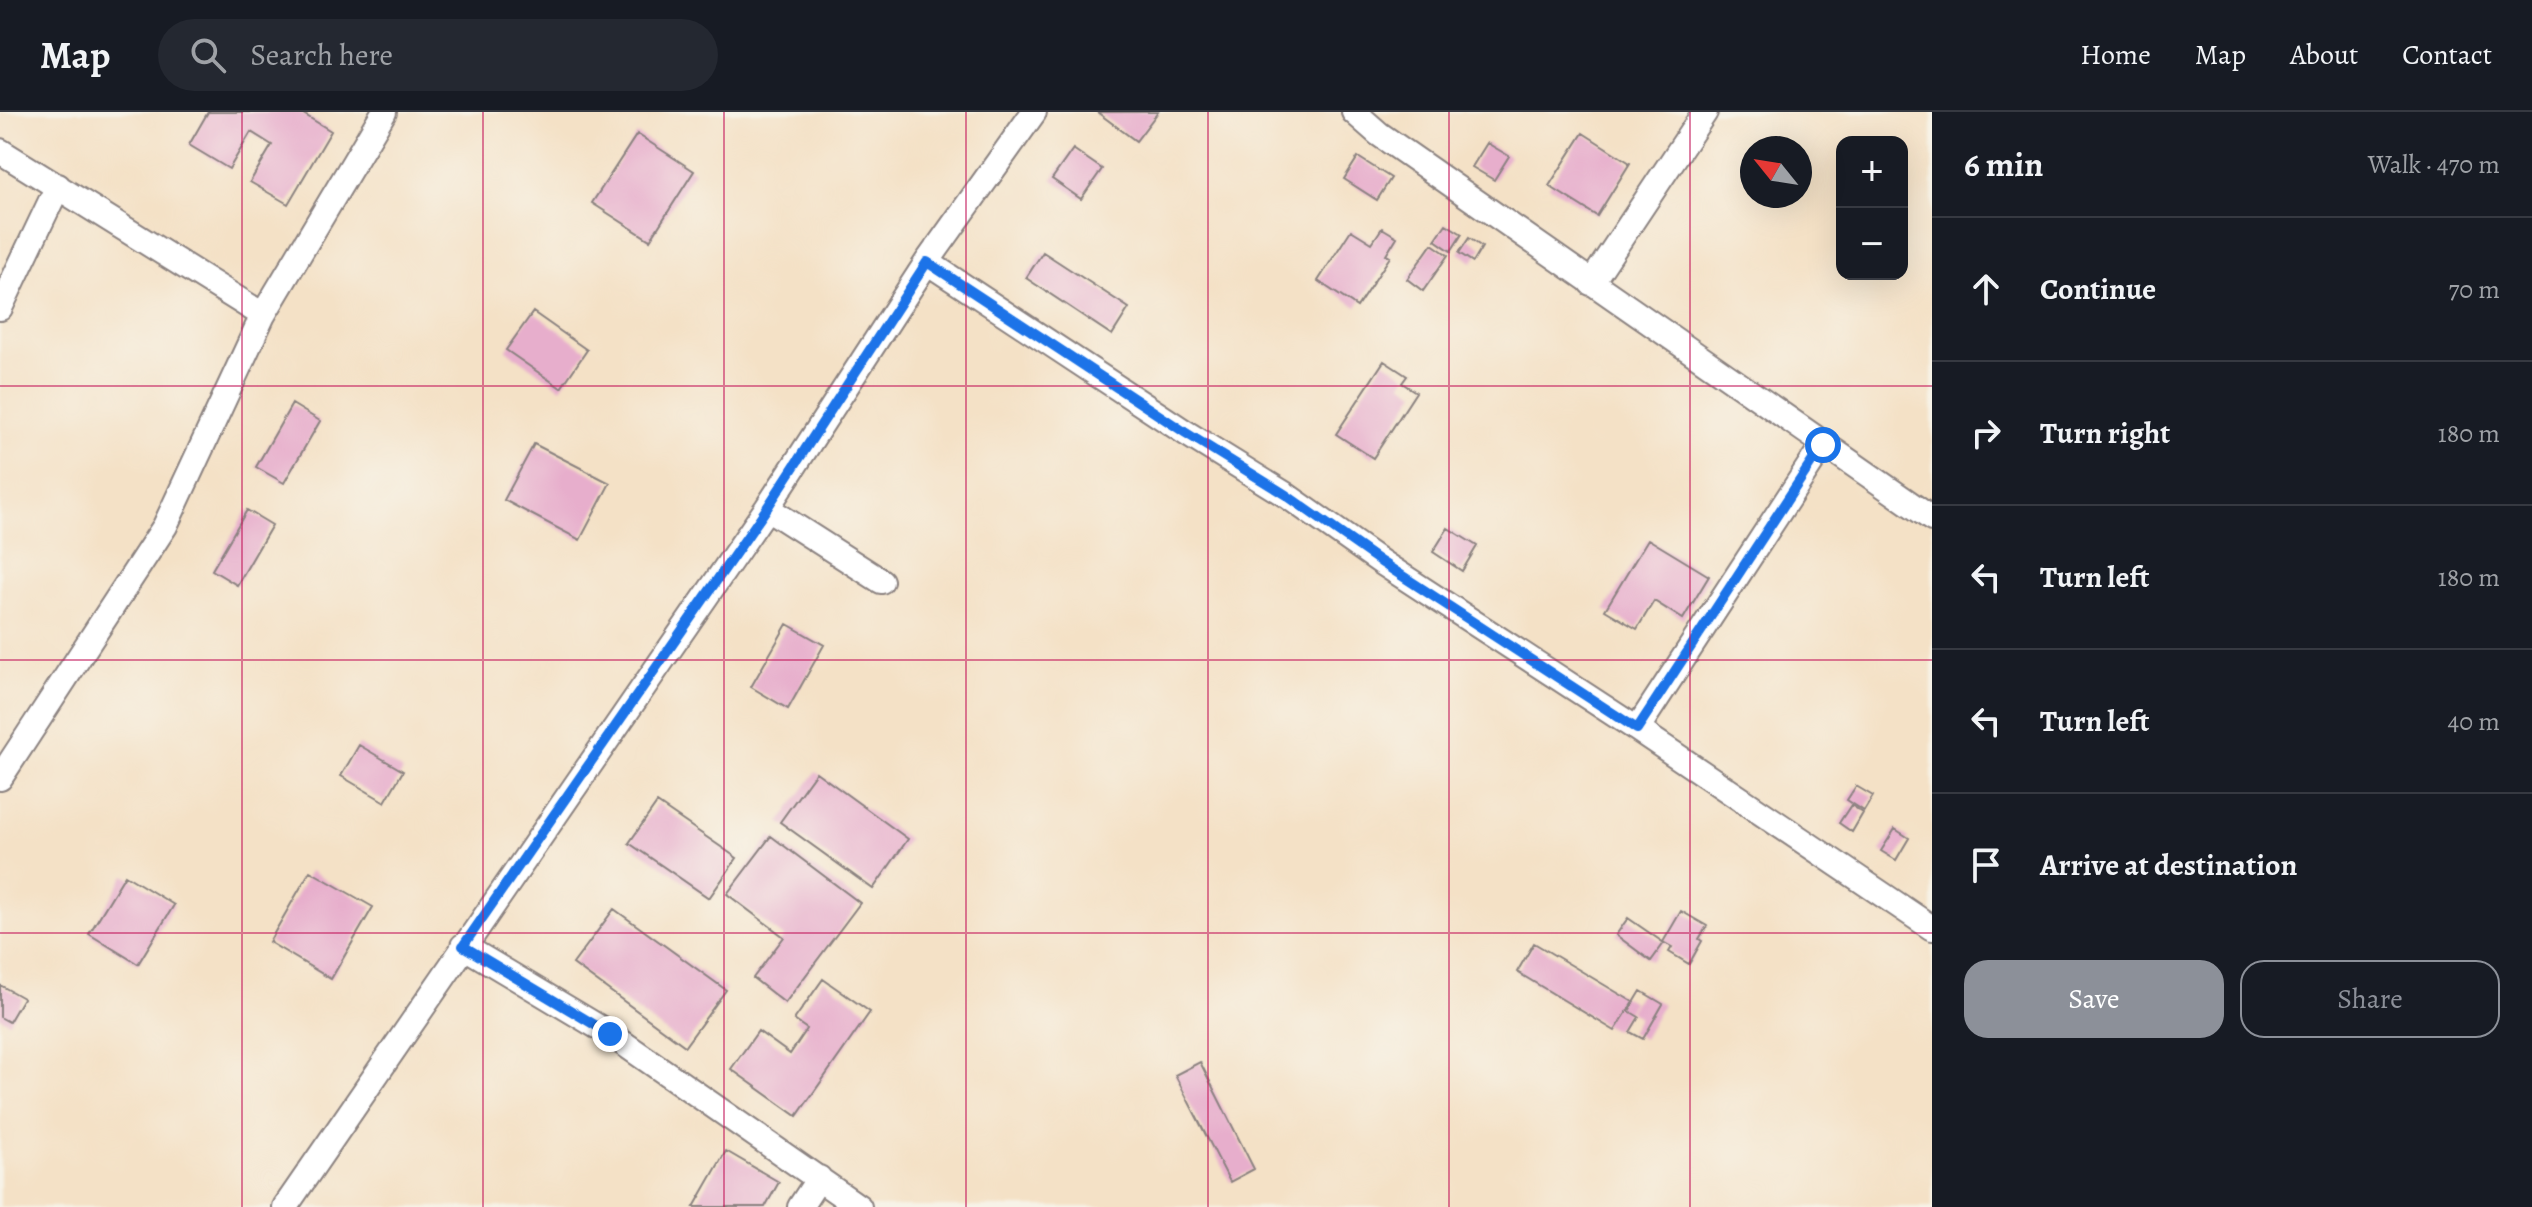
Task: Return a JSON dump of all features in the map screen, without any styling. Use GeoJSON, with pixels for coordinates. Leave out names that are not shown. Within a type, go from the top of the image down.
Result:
{"type":"FeatureCollection","features":[{"type":"Feature","properties":{"kind":"street"},"geometry":{"type":"LineString","coordinates":[[0,778],[165,526],[263,315],[384,112]]}},
{"type":"Feature","properties":{"kind":"street"},"geometry":{"type":"LineString","coordinates":[[285,1207],[767,508],[927,262],[1034,112]]}},
{"type":"Feature","properties":{"kind":"street"},"geometry":{"type":"LineString","coordinates":[[1354,112],[1379,134],[1932,519]]}},
{"type":"Feature","properties":{"kind":"street"},"geometry":{"type":"LineString","coordinates":[[1591,283],[1705,112]]}},
{"type":"Feature","properties":{"kind":"street"},"geometry":{"type":"LineString","coordinates":[[0,151],[263,315]]}},
{"type":"Feature","properties":{"kind":"street"},"geometry":{"type":"LineString","coordinates":[[0,308],[58,186]]}},
{"type":"Feature","properties":{"kind":"street"},"geometry":{"type":"LineString","coordinates":[[927,262],[1186,433],[1286,495],[1381,562],[1637,729],[1932,928]]}},
{"type":"Feature","properties":{"kind":"street"},"geometry":{"type":"LineString","coordinates":[[1637,729],[1823,445]]}},
{"type":"Feature","properties":{"kind":"street"},"geometry":{"type":"LineString","coordinates":[[767,508],[881,581]]}},
{"type":"Feature","properties":{"kind":"street"},"geometry":{"type":"LineString","coordinates":[[463,946],[610,1034],[859,1207]]}},
{"type":"Feature","properties":{"kind":"street"},"geometry":{"type":"LineString","coordinates":[[800,1207],[819,1178]]}},
{"type":"Feature","properties":{"kind":"building"},"geometry":{"type":"Polygon","coordinates":[[[208,112],[300,112],[331,131],[288,204],[250,182],[272,145],[251,132],[229,169],[189,145],[208,112]]]}},
{"type":"Feature","properties":{"kind":"building"},"geometry":{"type":"Polygon","coordinates":[[[1097,112],[1158,112],[1136,141],[1097,112]]]}},
{"type":"Feature","properties":{"kind":"building"},"geometry":{"type":"Polygon","coordinates":[[[1583,133],[1630,163],[1597,216],[1549,186],[1583,133]]]}},
{"type":"Feature","properties":{"kind":"building"},"geometry":{"type":"Polygon","coordinates":[[[637,134],[694,171],[650,240],[592,203],[637,134]]]}},
{"type":"Feature","properties":{"kind":"building"},"geometry":{"type":"Polygon","coordinates":[[[1487,143],[1509,156],[1494,180],[1472,167],[1487,143]]]}},
{"type":"Feature","properties":{"kind":"building"},"geometry":{"type":"Polygon","coordinates":[[[1073,149],[1102,169],[1081,199],[1052,179],[1073,149]]]}},
{"type":"Feature","properties":{"kind":"building"},"geometry":{"type":"Polygon","coordinates":[[[1358,157],[1391,178],[1377,200],[1344,179],[1358,157]]]}},
{"type":"Feature","properties":{"kind":"building"},"geometry":{"type":"Polygon","coordinates":[[[1446,224],[1462,234],[1451,251],[1435,240],[1446,224]]]}},
{"type":"Feature","properties":{"kind":"building"},"geometry":{"type":"Polygon","coordinates":[[[1382,228],[1397,237],[1386,255],[1390,257],[1357,307],[1318,281],[1351,230],[1372,243],[1382,228]]]}},
{"type":"Feature","properties":{"kind":"building"},"geometry":{"type":"Polygon","coordinates":[[[1469,238],[1482,247],[1473,262],[1459,253],[1469,238]]]}},
{"type":"Feature","properties":{"kind":"building"},"geometry":{"type":"Polygon","coordinates":[[[1432,244],[1448,255],[1423,291],[1407,279],[1432,244]]]}},
{"type":"Feature","properties":{"kind":"building"},"geometry":{"type":"Polygon","coordinates":[[[1043,252],[1129,308],[1112,335],[1026,278],[1043,252]]]}},
{"type":"Feature","properties":{"kind":"building"},"geometry":{"type":"Polygon","coordinates":[[[533,312],[587,350],[561,388],[506,350],[533,312]]]}},
{"type":"Feature","properties":{"kind":"building"},"geometry":{"type":"Polygon","coordinates":[[[1384,361],[1407,376],[1402,383],[1416,392],[1373,458],[1336,434],[1384,361]]]}},
{"type":"Feature","properties":{"kind":"building"},"geometry":{"type":"Polygon","coordinates":[[[292,404],[320,421],[284,483],[256,467],[292,404]]]}},
{"type":"Feature","properties":{"kind":"building"},"geometry":{"type":"Polygon","coordinates":[[[534,444],[610,483],[580,540],[504,500],[534,444]]]}},
{"type":"Feature","properties":{"kind":"building"},"geometry":{"type":"Polygon","coordinates":[[[247,510],[272,525],[237,585],[212,570],[247,510]]]}},
{"type":"Feature","properties":{"kind":"building"},"geometry":{"type":"Polygon","coordinates":[[[1448,528],[1477,546],[1462,571],[1433,552],[1448,528]]]}},
{"type":"Feature","properties":{"kind":"building"},"geometry":{"type":"Polygon","coordinates":[[[1648,539],[1709,576],[1683,619],[1654,601],[1637,629],[1605,610],[1648,539]]]}},
{"type":"Feature","properties":{"kind":"building"},"geometry":{"type":"Polygon","coordinates":[[[787,624],[824,645],[788,709],[751,687],[787,624]]]}},
{"type":"Feature","properties":{"kind":"building"},"geometry":{"type":"Polygon","coordinates":[[[359,745],[403,771],[385,802],[341,776],[359,745]]]}},
{"type":"Feature","properties":{"kind":"building"},"geometry":{"type":"Polygon","coordinates":[[[816,772],[908,839],[873,889],[780,822],[816,772]]]}},
{"type":"Feature","properties":{"kind":"building"},"geometry":{"type":"Polygon","coordinates":[[[1856,786],[1873,796],[1864,811],[1847,800],[1856,786]]]}},
{"type":"Feature","properties":{"kind":"building"},"geometry":{"type":"Polygon","coordinates":[[[657,803],[737,858],[709,898],[629,843],[657,803]]]}},
{"type":"Feature","properties":{"kind":"building"},"geometry":{"type":"Polygon","coordinates":[[[1851,805],[1863,813],[1852,832],[1839,823],[1851,805]]]}},
{"type":"Feature","properties":{"kind":"building"},"geometry":{"type":"Polygon","coordinates":[[[1895,829],[1909,838],[1896,860],[1881,851],[1895,829]]]}},
{"type":"Feature","properties":{"kind":"building"},"geometry":{"type":"Polygon","coordinates":[[[771,836],[860,903],[785,1003],[753,978],[784,937],[727,894],[771,836]]]}},
{"type":"Feature","properties":{"kind":"building"},"geometry":{"type":"Polygon","coordinates":[[[310,871],[373,907],[331,979],[269,942],[310,871]]]}},
{"type":"Feature","properties":{"kind":"building"},"geometry":{"type":"Polygon","coordinates":[[[125,875],[174,905],[138,964],[89,934],[125,875]]]}},
{"type":"Feature","properties":{"kind":"building"},"geometry":{"type":"Polygon","coordinates":[[[614,909],[726,990],[685,1046],[573,964],[614,909]]]}},
{"type":"Feature","properties":{"kind":"building"},"geometry":{"type":"Polygon","coordinates":[[[1681,911],[1707,926],[1689,964],[1669,952],[1672,947],[1663,942],[1681,911]]]}},
{"type":"Feature","properties":{"kind":"building"},"geometry":{"type":"Polygon","coordinates":[[[1628,918],[1664,943],[1651,961],[1616,935],[1628,918]]]}},
{"type":"Feature","properties":{"kind":"building"},"geometry":{"type":"Polygon","coordinates":[[[1534,943],[1633,1002],[1615,1031],[1517,972],[1534,943]]]}},
{"type":"Feature","properties":{"kind":"building"},"geometry":{"type":"Polygon","coordinates":[[[823,979],[870,1012],[797,1116],[731,1069],[758,1031],[790,1054],[807,1029],[794,1020],[823,979]]]}},
{"type":"Feature","properties":{"kind":"building"},"geometry":{"type":"Polygon","coordinates":[[[0,985],[23,998],[9,1022],[0,1017],[0,985]]]}},
{"type":"Feature","properties":{"kind":"building"},"geometry":{"type":"Polygon","coordinates":[[[1641,991],[1663,1004],[1643,1039],[1630,1032],[1639,1017],[1629,1011],[1641,991]]]}},
{"type":"Feature","properties":{"kind":"building"},"geometry":{"type":"Polygon","coordinates":[[[1200,1062],[1254,1169],[1230,1182],[1175,1075],[1200,1062]]]}},
{"type":"Feature","properties":{"kind":"building"},"geometry":{"type":"Polygon","coordinates":[[[726,1151],[779,1182],[765,1207],[694,1207],[726,1151]]]}},
{"type":"Feature","properties":{"kind":"route"},"geometry":{"type":"LineString","coordinates":[[610,1034],[463,946],[767,508],[927,262],[1186,433],[1286,495],[1381,562],[1637,729],[1823,445]]}}]}
